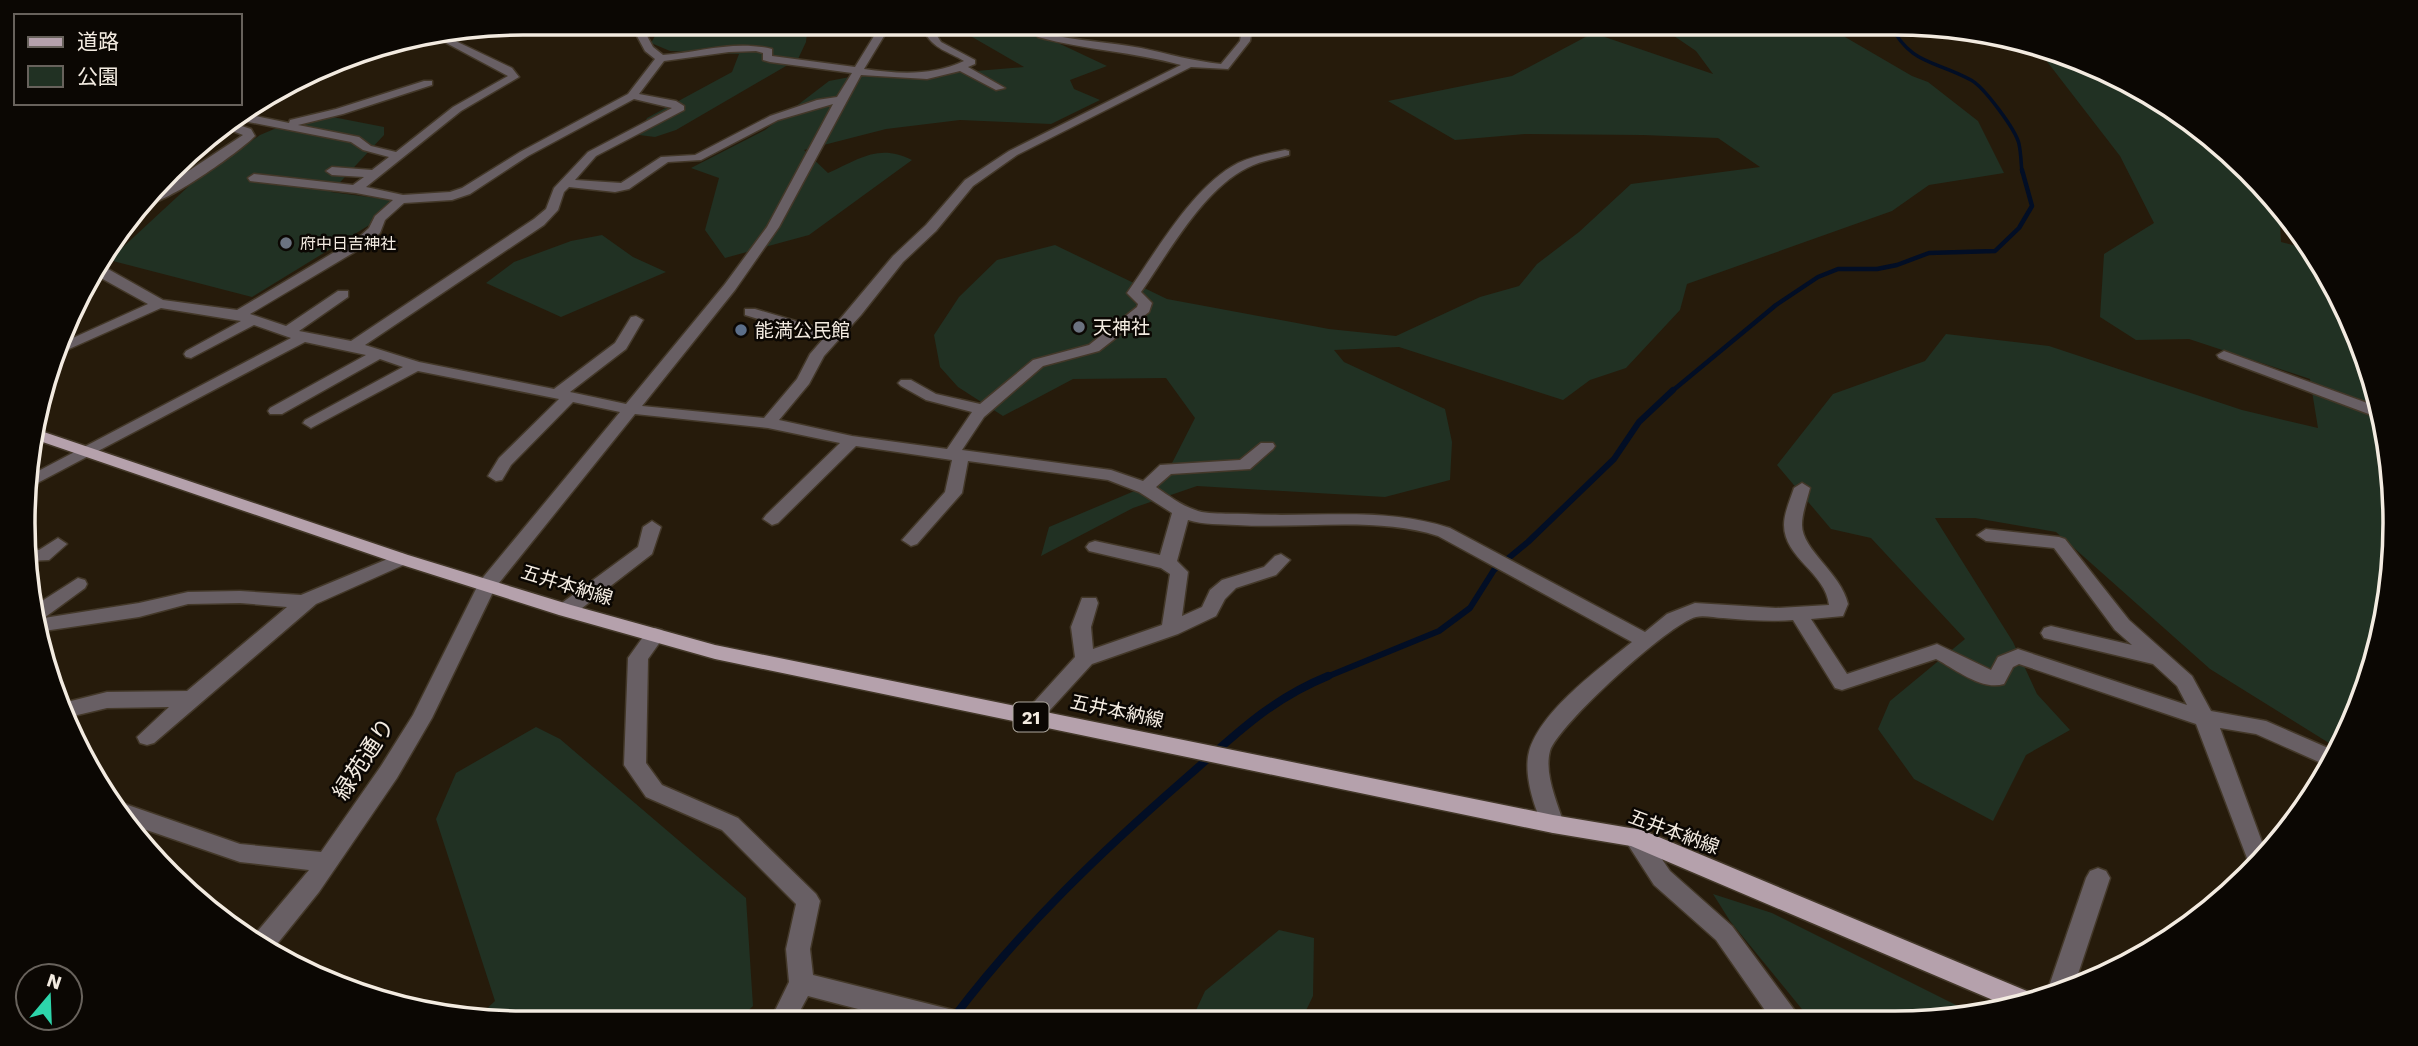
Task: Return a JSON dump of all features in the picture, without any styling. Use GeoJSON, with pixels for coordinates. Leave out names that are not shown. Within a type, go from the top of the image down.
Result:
{"type":"FeatureCollection","features":[{"type":"Feature","properties":{"kind":"main road","name":"五井本納線"},"geometry":{"type":"LineString","coordinates":[[43,437],[402,559],[566,610],[715,652],[1553,824],[1634,837],[2012,996]]}},
{"type":"Feature","properties":{"kind":"street"},"geometry":{"type":"LineString","coordinates":[[642,35],[649,48],[661,58],[694,56],[723,50],[761,49],[768,51],[767,58],[770,59],[858,73],[917,76],[961,68],[971,62],[965,56],[940,48],[932,35]]}},
{"type":"Feature","properties":{"kind":"street","name":"緑苑通り"},"geometry":{"type":"LineString","coordinates":[[267,939],[327,862],[390,772],[422,718],[488,585],[730,287],[773,227],[841,100],[880,35]]}},
{"type":"Feature","properties":{"kind":"street"},"geometry":{"type":"LineString","coordinates":[[1044,35],[1060,40],[1140,51],[1188,64],[1224,67],[1248,35]]}},
{"type":"Feature","properties":{"kind":"street"},"geometry":{"type":"LineString","coordinates":[[356,189],[457,109],[514,77],[508,70],[448,41]]}},
{"type":"Feature","properties":{"kind":"street"},"geometry":{"type":"LineString","coordinates":[[254,178],[391,194],[401,199],[452,196],[466,191],[524,154],[632,96],[661,58]]}},
{"type":"Feature","properties":{"kind":"street"},"geometry":{"type":"LineString","coordinates":[[768,424],[804,381],[817,354],[898,259],[931,228],[969,183],[1013,153],[1184,69],[1188,64]]}},
{"type":"Feature","properties":{"kind":"street"},"geometry":{"type":"LineString","coordinates":[[961,68],[1000,88]]}},
{"type":"Feature","properties":{"kind":"street"},"geometry":{"type":"LineString","coordinates":[[280,125],[339,112],[428,83]]}},
{"type":"Feature","properties":{"kind":"street"},"geometry":{"type":"LineString","coordinates":[[354,346],[539,222],[552,210],[558,191],[569,183],[592,154],[680,108],[672,103],[632,96]]}},
{"type":"Feature","properties":{"kind":"street"},"geometry":{"type":"LineString","coordinates":[[569,183],[615,188],[625,186],[665,159],[697,158],[774,118],[821,102],[841,100]]}},
{"type":"Feature","properties":{"kind":"street"},"geometry":{"type":"LineString","coordinates":[[250,119],[355,139],[367,148],[400,156]]}},
{"type":"Feature","properties":{"kind":"street"},"geometry":{"type":"LineString","coordinates":[[162,195],[249,136],[247,131],[237,128]]}},
{"type":"Feature","properties":{"kind":"street"},"geometry":{"type":"LineString","coordinates":[[911,540],[953,493],[956,455],[983,410],[1038,363],[1094,348],[1144,309],[1145,303],[1134,293],[1211,188],[1236,169],[1285,153]]}},
{"type":"Feature","properties":{"kind":"street"},"geometry":{"type":"LineString","coordinates":[[308,184],[337,168],[374,174]]}},
{"type":"Feature","properties":{"kind":"street"},"geometry":{"type":"LineString","coordinates":[[191,354],[363,242],[375,230],[379,219],[401,199]]}},
{"type":"Feature","properties":{"kind":"street"},"geometry":{"type":"LineString","coordinates":[[104,273],[159,304],[246,318],[303,337],[354,346],[416,366],[629,409],[768,424],[852,441],[1111,475],[1145,488],[1197,517],[1280,522],[1386,520],[1418,523],[1444,532],[1647,642]]}},
{"type":"Feature","properties":{"kind":"street"},"geometry":{"type":"LineString","coordinates":[[286,332],[343,294]]}},
{"type":"Feature","properties":{"kind":"street"},"geometry":{"type":"LineString","coordinates":[[68,346],[159,304]]}},
{"type":"Feature","properties":{"kind":"street"},"geometry":{"type":"LineString","coordinates":[[750,312],[833,337]]}},
{"type":"Feature","properties":{"kind":"street"},"geometry":{"type":"LineString","coordinates":[[496,476],[505,462],[564,396],[621,346],[636,320]]}},
{"type":"Feature","properties":{"kind":"street"},"geometry":{"type":"LineString","coordinates":[[37,478],[303,337]]}},
{"type":"Feature","properties":{"kind":"street"},"geometry":{"type":"LineString","coordinates":[[276,411],[379,354]]}},
{"type":"Feature","properties":{"kind":"street"},"geometry":{"type":"LineString","coordinates":[[2224,355],[2369,409]]}},
{"type":"Feature","properties":{"kind":"street"},"geometry":{"type":"LineString","coordinates":[[312,423],[416,366]]}},
{"type":"Feature","properties":{"kind":"street"},"geometry":{"type":"LineString","coordinates":[[906,383],[931,397],[983,410]]}},
{"type":"Feature","properties":{"kind":"street"},"geometry":{"type":"LineString","coordinates":[[772,519],[852,441]]}},
{"type":"Feature","properties":{"kind":"street"},"geometry":{"type":"LineString","coordinates":[[1145,488],[1166,469],[1244,465],[1267,446]]}},
{"type":"Feature","properties":{"kind":"street"},"geometry":{"type":"LineString","coordinates":[[1553,824],[1539,775],[1540,749],[1560,719],[1674,619],[1695,610],[1799,615],[1836,611],[1839,604],[1836,589],[1794,536],[1793,516],[1802,488]]}},
{"type":"Feature","properties":{"kind":"street"},"geometry":{"type":"LineString","coordinates":[[1167,563],[1182,510]]}},
{"type":"Feature","properties":{"kind":"street"},"geometry":{"type":"LineString","coordinates":[[566,610],[646,550],[652,527]]}},
{"type":"Feature","properties":{"kind":"street"},"geometry":{"type":"LineString","coordinates":[[1986,535],[2059,542],[2122,625],[2185,681],[2212,734],[2254,853]]}},
{"type":"Feature","properties":{"kind":"street"},"geometry":{"type":"LineString","coordinates":[[36,556],[43,556],[58,544]]}},
{"type":"Feature","properties":{"kind":"street"},"geometry":{"type":"LineString","coordinates":[[1095,547],[1167,563],[1180,572],[1171,629]]}},
{"type":"Feature","properties":{"kind":"street"},"geometry":{"type":"LineString","coordinates":[[147,737],[305,602],[402,559]]}},
{"type":"Feature","properties":{"kind":"street"},"geometry":{"type":"LineString","coordinates":[[1032,717],[1085,659],[1171,629],[1209,611],[1217,595],[1229,584],[1270,571],[1281,560]]}},
{"type":"Feature","properties":{"kind":"street"},"geometry":{"type":"LineString","coordinates":[[43,609],[78,584]]}},
{"type":"Feature","properties":{"kind":"street"},"geometry":{"type":"LineString","coordinates":[[46,624],[139,610],[188,598],[240,597],[305,602]]}},
{"type":"Feature","properties":{"kind":"street"},"geometry":{"type":"LineString","coordinates":[[1085,659],[1081,627],[1089,603]]}},
{"type":"Feature","properties":{"kind":"street"},"geometry":{"type":"LineString","coordinates":[[1799,615],[1842,683],[1937,651],[1992,679],[1997,679],[2006,662],[2018,656],[2203,718],[2259,727],[2324,756]]}},
{"type":"Feature","properties":{"kind":"street"},"geometry":{"type":"LineString","coordinates":[[2051,633],[2161,659]]}},
{"type":"Feature","properties":{"kind":"street"},"geometry":{"type":"LineString","coordinates":[[655,635],[638,658],[635,765],[654,791],[730,824],[808,901],[798,950],[802,983],[787,1011]]}},
{"type":"Feature","properties":{"kind":"street"},"geometry":{"type":"LineString","coordinates":[[71,709],[107,699],[191,699]]}},
{"type":"Feature","properties":{"kind":"street"},"geometry":{"type":"LineString","coordinates":[[133,816],[240,853],[327,862]]}},
{"type":"Feature","properties":{"kind":"street"},"geometry":{"type":"LineString","coordinates":[[1634,837],[1662,878],[1724,933],[1780,1011]]}},
{"type":"Feature","properties":{"kind":"street"},"geometry":{"type":"LineString","coordinates":[[2063,981],[2098,878]]}},
{"type":"Feature","properties":{"kind":"street"},"geometry":{"type":"LineString","coordinates":[[802,983],[910,1011]]}},
{"type":"Feature","properties":{"kind":"green space"},"geometry":{"type":"Polygon","coordinates":[[[807,35],[798,59],[676,130],[655,137],[639,135],[647,118],[732,72],[739,54],[670,51],[651,43],[655,36],[807,35]]]}},
{"type":"Feature","properties":{"kind":"green space"},"geometry":{"type":"Polygon","coordinates":[[[969,35],[1041,35],[1107,66],[1070,80],[1074,89],[1100,100],[1051,124],[960,120],[886,129],[804,150],[828,173],[859,158],[879,153],[900,155],[912,160],[809,235],[725,258],[705,230],[719,178],[691,168],[765,130],[829,81],[886,70],[940,74],[1024,67],[969,35]]]}},
{"type":"Feature","properties":{"kind":"green space"},"geometry":{"type":"Polygon","coordinates":[[[1589,35],[1599,35],[1713,74],[1696,51],[1673,35],[1842,35],[1912,76],[1928,82],[1978,121],[2004,173],[1929,185],[1892,211],[1687,284],[1680,310],[1626,368],[1590,380],[1563,400],[1399,347],[1334,350],[1344,362],[1445,409],[1452,442],[1450,480],[1385,497],[1197,486],[1133,508],[1041,556],[1049,527],[1151,484],[1170,467],[1195,418],[1166,378],[1073,379],[1003,416],[958,387],[940,367],[934,335],[959,297],[997,260],[1055,245],[1167,299],[1329,329],[1396,336],[1480,297],[1519,286],[1537,264],[1579,232],[1631,184],[1760,167],[1718,138],[1525,134],[1455,140],[1388,101],[1512,76],[1589,35]]]}},
{"type":"Feature","properties":{"kind":"green space"},"geometry":{"type":"Polygon","coordinates":[[[2045,59],[2082,72],[2139,100],[2217,156],[2262,201],[2280,224],[2281,242],[2297,246],[2318,279],[2346,336],[2374,428],[2383,523],[2374,618],[2357,680],[2330,744],[2210,669],[2056,532],[1975,518],[1935,518],[2013,642],[2037,694],[2070,730],[2026,755],[1993,821],[1914,779],[1878,729],[1890,701],[1965,639],[1871,538],[1831,529],[1777,465],[1833,394],[1925,361],[1946,334],[2049,346],[2242,410],[2318,428],[2310,379],[2189,339],[2136,340],[2100,317],[2104,254],[2154,223],[2120,156],[2045,59]]]}},
{"type":"Feature","properties":{"kind":"green space"},"geometry":{"type":"Polygon","coordinates":[[[312,113],[384,127],[384,135],[331,192],[407,202],[252,297],[112,261],[190,185],[260,135],[312,113]]]}},
{"type":"Feature","properties":{"kind":"green space"},"geometry":{"type":"Polygon","coordinates":[[[602,235],[633,257],[666,272],[561,317],[486,283],[514,262],[571,241],[602,235]]]}},
{"type":"Feature","properties":{"kind":"green space"},"geometry":{"type":"Polygon","coordinates":[[[536,727],[560,739],[746,898],[753,1006],[748,1011],[486,1010],[495,1001],[436,819],[456,773],[536,727]]]}},
{"type":"Feature","properties":{"kind":"green space"},"geometry":{"type":"Polygon","coordinates":[[[1713,894],[1772,913],[1960,1007],[1895,1011],[1803,1011],[1730,921],[1713,894]]]}},
{"type":"Feature","properties":{"kind":"green space"},"geometry":{"type":"Polygon","coordinates":[[[1279,930],[1314,938],[1313,996],[1306,1011],[1196,1011],[1205,991],[1279,930]]]}},
{"type":"Feature","properties":{"kind":"waterway"},"geometry":{"type":"LineString","coordinates":[[1897,35],[1906,47],[1924,60],[1971,80],[1984,91],[2017,138],[2022,172]]}},
{"type":"Feature","properties":{"kind":"waterway"},"geometry":{"type":"LineString","coordinates":[[1671,392],[1776,305],[1818,277],[1838,269],[1877,269],[1897,265],[1929,253],[1995,251],[2019,228],[2032,206],[2022,170]]}},
{"type":"Feature","properties":{"kind":"waterway"},"geometry":{"type":"LineString","coordinates":[[1324,678],[1439,631],[1470,608],[1494,570],[1528,542],[1614,459],[1639,422],[1673,390]]}},
{"type":"Feature","properties":{"kind":"waterway"},"geometry":{"type":"LineString","coordinates":[[959,1011],[1035,921],[1124,833],[1253,720],[1288,696],[1328,676]]}},
{"type":"Feature","properties":{"kind":"place","name":"府中日吉神社"},"geometry":{"type":"Point","coordinates":[286,243]}},
{"type":"Feature","properties":{"kind":"place","name":"天神社"},"geometry":{"type":"Point","coordinates":[1079,327]}},
{"type":"Feature","properties":{"kind":"place","name":"能満公民館"},"geometry":{"type":"Point","coordinates":[741,330]}}]}
